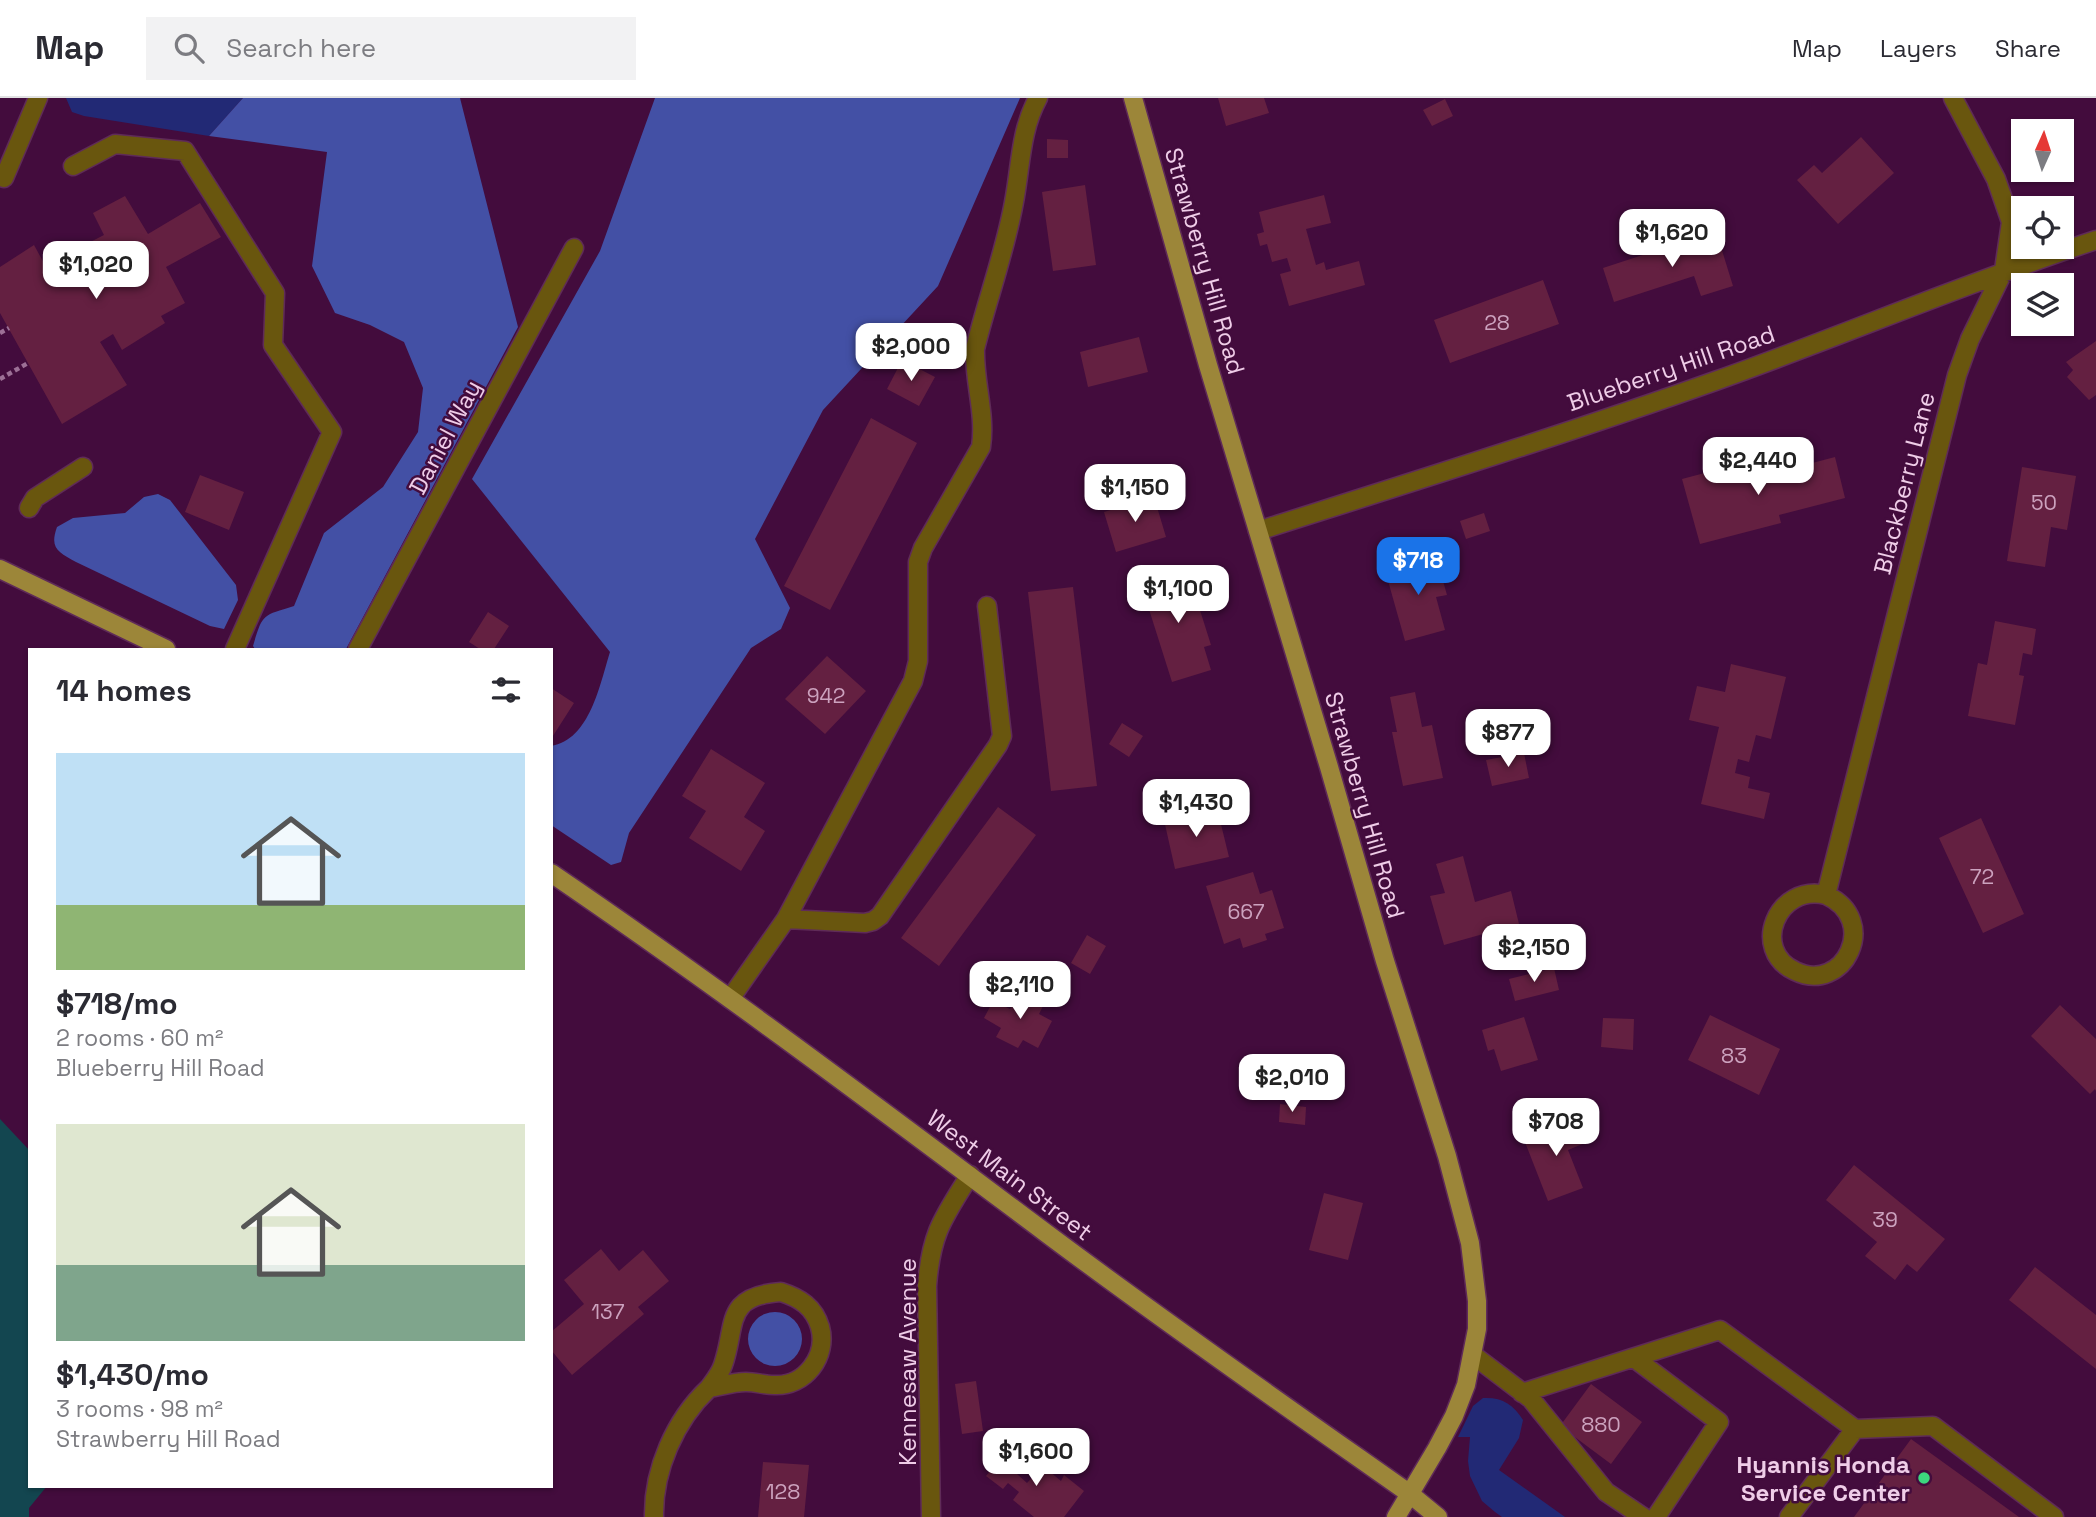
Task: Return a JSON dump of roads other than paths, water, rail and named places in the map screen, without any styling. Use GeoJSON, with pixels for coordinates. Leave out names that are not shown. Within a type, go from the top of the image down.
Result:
{"type":"FeatureCollection","features":[{"type":"Feature","properties":{"kind":"main road","name":"Strawberry Hill Road"},"geometry":{"type":"LineString","coordinates":[[1133,98],[1208,365],[1464,1220],[1477,1300],[1477,1329],[1473,1355],[1466,1385],[1454,1416],[1396,1517]]}},
{"type":"Feature","properties":{"kind":"main road"},"geometry":{"type":"LineString","coordinates":[[0,569],[164,648]]}},
{"type":"Feature","properties":{"kind":"main road","name":"West Main Street"},"geometry":{"type":"LineString","coordinates":[[553,874],[730,999],[1438,1517]]}},
{"type":"Feature","properties":{"kind":"street"},"geometry":{"type":"LineString","coordinates":[[4,178],[38,98]]}},
{"type":"Feature","properties":{"kind":"street"},"geometry":{"type":"LineString","coordinates":[[730,999],[786,919],[914,681],[918,661],[918,562],[923,548],[981,447],[984,430],[974,368],[975,349],[1014,203],[1021,148],[1038,98]]}},
{"type":"Feature","properties":{"kind":"street","name":"Blackberry Lane"},"geometry":{"type":"LineString","coordinates":[[1826,895],[1957,375],[1970,339],[2004,270],[2011,222],[1996,179],[1953,98]]}},
{"type":"Feature","properties":{"kind":"street"},"geometry":{"type":"LineString","coordinates":[[73,166],[115,144],[185,151],[275,293],[273,345],[332,432],[235,648]]}},
{"type":"Feature","properties":{"kind":"street","name":"Blueberry Hill Road"},"geometry":{"type":"LineString","coordinates":[[1258,531],[1718,380],[2004,270],[2096,240]]}},
{"type":"Feature","properties":{"kind":"street","name":"Daniel Way"},"geometry":{"type":"LineString","coordinates":[[360,648],[574,248]]}},
{"type":"Feature","properties":{"kind":"street"},"geometry":{"type":"LineString","coordinates":[[29,508],[35,498],[83,467]]}},
{"type":"Feature","properties":{"kind":"street"},"geometry":{"type":"LineString","coordinates":[[786,919],[864,923],[880,916],[998,745],[1002,736],[987,606]]}},
{"type":"Feature","properties":{"kind":"street"},"geometry":{"type":"LineString","coordinates":[[1818,893],[1826,895],[1835,899],[1848,913],[1854,931],[1851,950],[1847,958],[1832,970],[1814,975],[1795,971],[1776,953],[1772,936],[1775,919],[1785,904],[1800,896],[1818,893]]}},
{"type":"Feature","properties":{"kind":"street","name":"Kennesaw Avenue"},"geometry":{"type":"LineString","coordinates":[[931,1517],[927,1286],[929,1258],[942,1218],[970,1175]]}},
{"type":"Feature","properties":{"kind":"street"},"geometry":{"type":"LineString","coordinates":[[654,1517],[655,1492],[664,1459],[683,1418],[720,1372],[733,1320],[741,1307],[753,1298],[782,1292],[808,1305],[818,1318],[822,1341],[815,1364],[804,1376],[790,1383],[774,1385],[744,1382],[709,1388]]}},
{"type":"Feature","properties":{"kind":"street"},"geometry":{"type":"LineString","coordinates":[[1522,1393],[1720,1330],[1855,1429],[1933,1426],[2054,1517]]}},
{"type":"Feature","properties":{"kind":"street"},"geometry":{"type":"LineString","coordinates":[[1473,1355],[1531,1399],[1606,1492],[1643,1517]]}},
{"type":"Feature","properties":{"kind":"street"},"geometry":{"type":"LineString","coordinates":[[1634,1357],[1719,1422],[1656,1517]]}},
{"type":"Feature","properties":{"kind":"street"},"geometry":{"type":"LineString","coordinates":[[1789,1517],[1855,1429]]}},
{"type":"Feature","properties":{"kind":"place","name":"Hyannis Honda Service Center"},"geometry":{"type":"Point","coordinates":[1924,1478]}}]}
